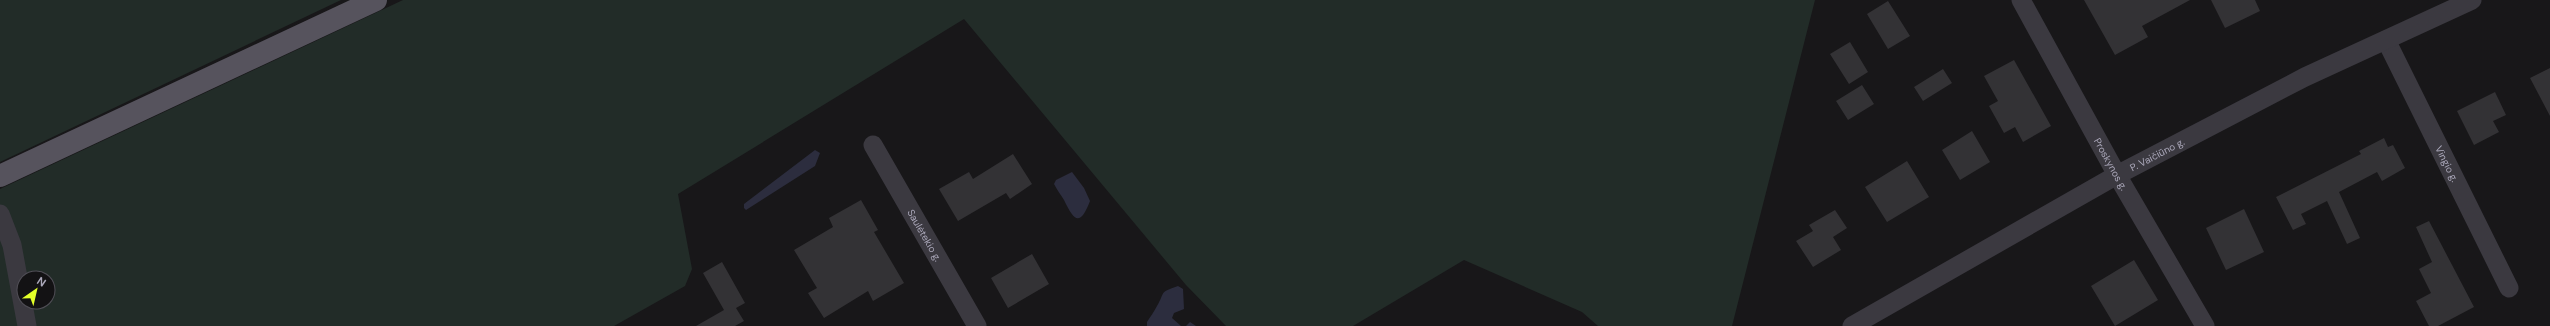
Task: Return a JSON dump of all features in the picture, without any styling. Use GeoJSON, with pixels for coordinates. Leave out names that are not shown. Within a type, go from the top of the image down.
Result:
{"type":"FeatureCollection","features":[{"type":"Feature","properties":{"kind":"main road"},"geometry":{"type":"LineString","coordinates":[[0,176],[376,0]]}},
{"type":"Feature","properties":{"kind":"street","name":"Proskynos g."},"geometry":{"type":"LineString","coordinates":[[2021,0],[2117,175],[2205,326]]}},
{"type":"Feature","properties":{"kind":"street","name":"P. Vaičiūno g."},"geometry":{"type":"LineString","coordinates":[[1856,325],[2117,175],[2305,77],[2472,0]]}},
{"type":"Feature","properties":{"kind":"street","name":"Vingio g."},"geometry":{"type":"LineString","coordinates":[[2386,40],[2508,288]]}},
{"type":"Feature","properties":{"kind":"street","name":"Saulėtekio g."},"geometry":{"type":"LineString","coordinates":[[874,145],[977,326]]}},
{"type":"Feature","properties":{"kind":"street"},"geometry":{"type":"LineString","coordinates":[[0,214],[12,245],[27,326]]}},
{"type":"Feature","properties":{"kind":"shaded area"},"geometry":{"type":"Polygon","coordinates":[[[0,0],[341,0],[0,162],[0,0]]]}},
{"type":"Feature","properties":{"kind":"shaded area"},"geometry":{"type":"Polygon","coordinates":[[[403,0],[1815,0],[1732,326],[1598,326],[1582,312],[1464,260],[1353,326],[1226,326],[1186,285],[964,19],[678,194],[692,269],[685,286],[614,326],[0,326],[0,189],[403,0]]]}},
{"type":"Feature","properties":{"kind":"water"},"geometry":{"type":"Polygon","coordinates":[[[815,150],[820,153],[815,166],[746,210],[744,208],[744,204],[815,150]]]}},
{"type":"Feature","properties":{"kind":"water"},"geometry":{"type":"Polygon","coordinates":[[[1072,172],[1084,188],[1090,201],[1080,218],[1077,218],[1071,213],[1054,184],[1056,180],[1072,172]]]}},
{"type":"Feature","properties":{"kind":"water"},"geometry":{"type":"Polygon","coordinates":[[[1178,286],[1183,289],[1184,309],[1174,313],[1172,318],[1181,326],[1147,326],[1147,322],[1163,293],[1178,286]]]}},
{"type":"Feature","properties":{"kind":"water"},"geometry":{"type":"Polygon","coordinates":[[[1190,322],[1196,326],[1186,326],[1190,322]]]}},
{"type":"Feature","properties":{"kind":"building"},"geometry":{"type":"Polygon","coordinates":[[[2084,0],[2190,0],[2142,26],[2148,37],[2115,55],[2084,0]]]}},
{"type":"Feature","properties":{"kind":"building"},"geometry":{"type":"Polygon","coordinates":[[[2211,0],[2255,0],[2260,11],[2225,28],[2211,0]]]}},
{"type":"Feature","properties":{"kind":"building"},"geometry":{"type":"Polygon","coordinates":[[[1888,1],[1910,36],[1888,49],[1867,14],[1888,1]]]}},
{"type":"Feature","properties":{"kind":"building"},"geometry":{"type":"Polygon","coordinates":[[[1850,42],[1868,72],[1849,84],[1830,54],[1850,42]]]}},
{"type":"Feature","properties":{"kind":"building"},"geometry":{"type":"Polygon","coordinates":[[[2014,60],[2051,126],[2023,142],[2015,127],[2004,133],[1989,106],[1998,101],[1984,76],[2014,60]]]}},
{"type":"Feature","properties":{"kind":"building"},"geometry":{"type":"Polygon","coordinates":[[[2550,68],[2550,116],[2530,78],[2550,68]]]}},
{"type":"Feature","properties":{"kind":"building"},"geometry":{"type":"Polygon","coordinates":[[[1943,69],[1952,83],[1923,101],[1914,87],[1943,69]]]}},
{"type":"Feature","properties":{"kind":"building"},"geometry":{"type":"Polygon","coordinates":[[[1862,85],[1874,104],[1848,120],[1836,101],[1862,85]]]}},
{"type":"Feature","properties":{"kind":"building"},"geometry":{"type":"Polygon","coordinates":[[[2495,92],[2506,115],[2493,121],[2499,132],[2474,145],[2457,111],[2495,92]]]}},
{"type":"Feature","properties":{"kind":"building"},"geometry":{"type":"Polygon","coordinates":[[[1972,131],[1990,162],[1960,180],[1942,150],[1972,131]]]}},
{"type":"Feature","properties":{"kind":"building"},"geometry":{"type":"Polygon","coordinates":[[[2384,138],[2388,147],[2393,145],[2405,168],[2382,181],[2377,172],[2339,192],[2360,238],[2347,244],[2327,201],[2301,214],[2306,224],[2293,230],[2276,197],[2361,154],[2359,151],[2384,138]]]}},
{"type":"Feature","properties":{"kind":"building"},"geometry":{"type":"Polygon","coordinates":[[[1013,154],[1032,184],[1010,199],[1006,193],[958,221],[939,189],[969,172],[973,179],[1013,154]]]}},
{"type":"Feature","properties":{"kind":"building"},"geometry":{"type":"Polygon","coordinates":[[[1907,161],[1929,197],[1887,222],[1865,187],[1907,161]]]}},
{"type":"Feature","properties":{"kind":"building"},"geometry":{"type":"Polygon","coordinates":[[[861,200],[878,230],[874,232],[904,283],[873,301],[868,291],[824,318],[808,293],[817,288],[794,250],[833,227],[829,218],[861,200]]]}},
{"type":"Feature","properties":{"kind":"building"},"geometry":{"type":"Polygon","coordinates":[[[2244,209],[2264,252],[2226,270],[2206,228],[2244,209]]]}},
{"type":"Feature","properties":{"kind":"building"},"geometry":{"type":"Polygon","coordinates":[[[1835,210],[1847,228],[1833,237],[1841,250],[1813,267],[1796,241],[1813,231],[1809,225],[1835,210]]]}},
{"type":"Feature","properties":{"kind":"building"},"geometry":{"type":"Polygon","coordinates":[[[2429,221],[2474,307],[2438,326],[2429,326],[2416,301],[2431,293],[2419,269],[2432,262],[2416,227],[2429,221]]]}},
{"type":"Feature","properties":{"kind":"building"},"geometry":{"type":"Polygon","coordinates":[[[1032,254],[1049,284],[1008,308],[991,278],[1032,254]]]}},
{"type":"Feature","properties":{"kind":"building"},"geometry":{"type":"Polygon","coordinates":[[[2134,260],[2158,300],[2115,326],[2091,286],[2134,260]]]}},
{"type":"Feature","properties":{"kind":"building"},"geometry":{"type":"Polygon","coordinates":[[[722,262],[745,303],[736,308],[744,321],[735,326],[696,326],[724,310],[703,273],[722,262]]]}}]}
